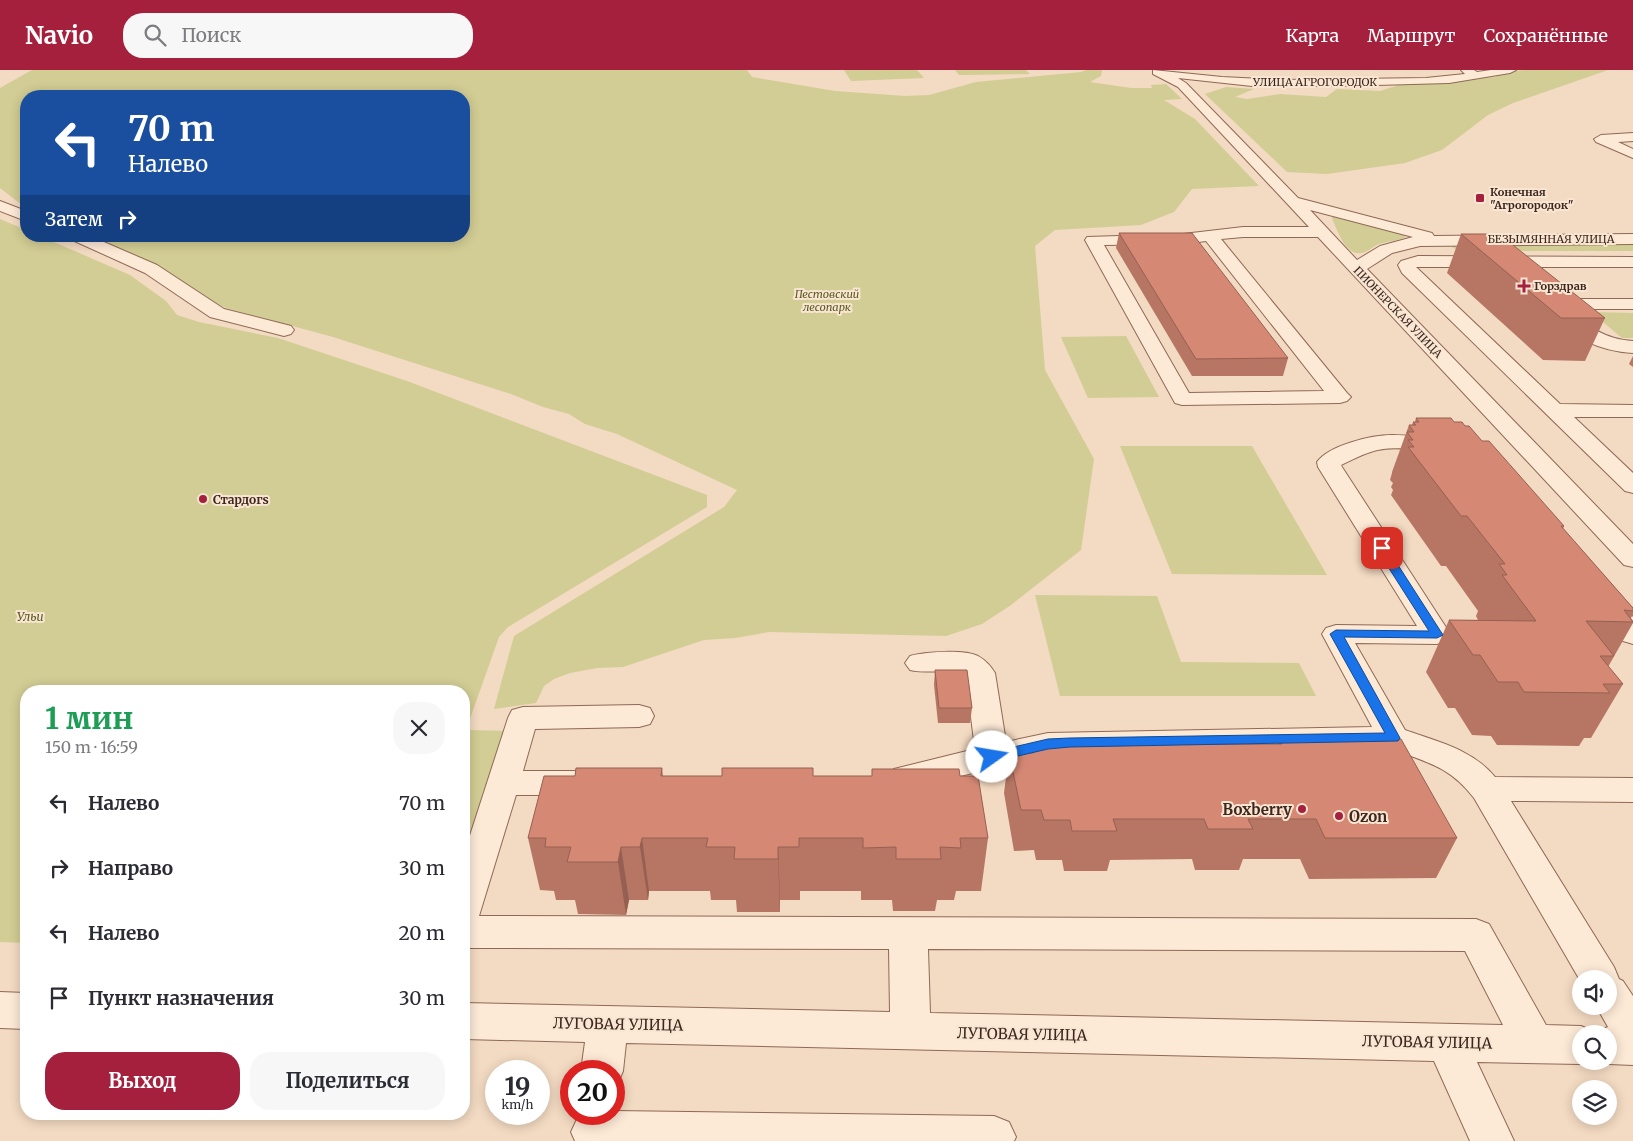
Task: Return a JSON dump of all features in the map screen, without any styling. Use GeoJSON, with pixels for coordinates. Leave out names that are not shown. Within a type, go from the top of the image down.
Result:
{"type":"FeatureCollection","features":[{"type":"Feature","properties":{"kind":"street"},"geometry":{"type":"LineString","coordinates":[[1351,70],[1372,82]]}},
{"type":"Feature","properties":{"kind":"street","name":"УЛИЦА АГРОГОРОДОК"},"geometry":{"type":"LineString","coordinates":[[1156,71],[1230,81],[1281,83],[1430,81],[1469,73],[1510,70]]}},
{"type":"Feature","properties":{"kind":"street","name":"ПИОНЕРСКАЯ УЛИЦА"},"geometry":{"type":"LineString","coordinates":[[1156,71],[1182,86],[1633,559]]}},
{"type":"Feature","properties":{"kind":"street"},"geometry":{"type":"LineString","coordinates":[[1633,137],[1600,139],[1633,154]]}},
{"type":"Feature","properties":{"kind":"street"},"geometry":{"type":"LineString","coordinates":[[1292,201],[1439,240]]}},
{"type":"Feature","properties":{"kind":"street"},"geometry":{"type":"LineString","coordinates":[[0,206],[20,214]]}},
{"type":"Feature","properties":{"kind":"street"},"geometry":{"type":"LineString","coordinates":[[1210,236],[1340,397],[1182,399],[1093,240],[1183,239],[1243,232],[1321,232]]}},
{"type":"Feature","properties":{"kind":"street","name":"БЕЗЫМЯННАЯ УЛИЦА"},"geometry":{"type":"LineString","coordinates":[[1357,269],[1374,254],[1405,243],[1439,240],[1633,239]]}},
{"type":"Feature","properties":{"kind":"street"},"geometry":{"type":"LineString","coordinates":[[90,242],[151,268],[217,313],[284,330]]}},
{"type":"Feature","properties":{"kind":"street"},"geometry":{"type":"LineString","coordinates":[[1633,262],[1418,261],[1407,265],[1408,269],[1633,486]]}},
{"type":"Feature","properties":{"kind":"street"},"geometry":{"type":"LineString","coordinates":[[1633,304],[1566,304],[1558,306],[1559,310],[1594,339],[1607,345],[1633,347]]}},
{"type":"Feature","properties":{"kind":"street"},"geometry":{"type":"LineString","coordinates":[[1554,410],[1633,411]]}},
{"type":"Feature","properties":{"kind":"street"},"geometry":{"type":"LineString","coordinates":[[1394,738],[1336,634],[1437,635],[1330,467],[1329,462],[1365,444],[1377,443],[1429,445],[1464,458]]}},
{"type":"Feature","properties":{"kind":"street"},"geometry":{"type":"LineString","coordinates":[[1588,582],[1633,635]]}},
{"type":"Feature","properties":{"kind":"street"},"geometry":{"type":"LineString","coordinates":[[920,663],[967,663],[980,673],[992,757]]}},
{"type":"Feature","properties":{"kind":"street"},"geometry":{"type":"LineString","coordinates":[[470,890],[523,718],[638,716]]}},
{"type":"Feature","properties":{"kind":"street"},"geometry":{"type":"LineString","coordinates":[[882,781],[916,775],[1048,744],[1070,742],[1394,738],[1455,760],[1474,774],[1486,789],[1595,970]]}},
{"type":"Feature","properties":{"kind":"street"},"geometry":{"type":"LineString","coordinates":[[503,783],[608,783]]}},
{"type":"Feature","properties":{"kind":"street"},"geometry":{"type":"LineString","coordinates":[[1486,789],[1633,790]]}},
{"type":"Feature","properties":{"kind":"street"},"geometry":{"type":"LineString","coordinates":[[470,932],[1476,935],[1534,1044]]}},
{"type":"Feature","properties":{"kind":"street"},"geometry":{"type":"LineString","coordinates":[[908,933],[911,1032]]}},
{"type":"Feature","properties":{"kind":"street"},"geometry":{"type":"LineString","coordinates":[[1617,1006],[1633,1032]]}},
{"type":"Feature","properties":{"kind":"street"},"geometry":{"type":"LineString","coordinates":[[0,1010],[20,1011]]}},
{"type":"Feature","properties":{"kind":"street","name":"ЛУГОВАЯ УЛИЦА"},"geometry":{"type":"LineString","coordinates":[[470,1021],[1572,1045]]}},
{"type":"Feature","properties":{"kind":"street"},"geometry":{"type":"LineString","coordinates":[[603,1060],[608,1024]]}},
{"type":"Feature","properties":{"kind":"street"},"geometry":{"type":"LineString","coordinates":[[1447,1043],[1492,1141]]}},
{"type":"Feature","properties":{"kind":"street"},"geometry":{"type":"LineString","coordinates":[[1617,1045],[1633,1046]]}},
{"type":"Feature","properties":{"kind":"street"},"geometry":{"type":"LineString","coordinates":[[593,1129],[994,1136]]}},
{"type":"Feature","properties":{"kind":"green space","name":"Пестовский лесопарк"},"geometry":{"type":"Polygon","coordinates":[[[32,70],[747,70],[752,77],[835,91],[905,96],[929,95],[976,82],[1086,70],[1102,70],[1101,76],[1090,82],[1131,88],[1152,88],[1151,85],[1166,84],[1182,99],[1164,100],[1195,119],[1259,186],[1192,189],[1174,212],[1141,225],[1055,230],[1035,246],[1045,370],[1094,459],[1081,550],[1011,605],[982,624],[946,636],[769,632],[735,638],[704,640],[623,667],[597,668],[570,673],[554,679],[544,686],[536,703],[494,709],[514,636],[724,507],[737,490],[617,434],[585,424],[569,414],[333,337],[226,308],[94,242],[470,242],[470,90],[20,90],[20,203],[0,188],[0,88],[32,70]]]}},
{"type":"Feature","properties":{"kind":"green space"},"geometry":{"type":"Polygon","coordinates":[[[844,70],[917,70],[924,78],[851,81],[844,70]]]}},
{"type":"Feature","properties":{"kind":"green space"},"geometry":{"type":"Polygon","coordinates":[[[955,70],[1026,70],[1030,74],[959,75],[955,70]]]}},
{"type":"Feature","properties":{"kind":"green space"},"geometry":{"type":"Polygon","coordinates":[[[1523,70],[1608,70],[1513,103],[1488,115],[1442,150],[1405,163],[1327,174],[1287,172],[1205,94],[1226,87],[1254,89],[1235,97],[1247,99],[1280,94],[1326,97],[1337,89],[1380,91],[1402,84],[1496,77],[1494,73],[1523,70]]]}},
{"type":"Feature","properties":{"kind":"green space"},"geometry":{"type":"Polygon","coordinates":[[[1333,216],[1401,233],[1406,237],[1379,244],[1365,252],[1353,252],[1340,236],[1332,218],[1333,216]]]}},
{"type":"Feature","properties":{"kind":"green space","name":"Ульи"},"geometry":{"type":"Polygon","coordinates":[[[0,219],[20,227],[20,242],[54,242],[130,275],[166,301],[177,315],[199,322],[278,338],[407,381],[707,495],[707,507],[508,627],[499,637],[470,719],[470,685],[20,685],[20,943],[0,942],[0,219]]]}},
{"type":"Feature","properties":{"kind":"green space"},"geometry":{"type":"Polygon","coordinates":[[[1453,243],[1633,244],[1633,251],[1459,251],[1452,247],[1453,243]]]}},
{"type":"Feature","properties":{"kind":"green space"},"geometry":{"type":"Polygon","coordinates":[[[1591,312],[1633,313],[1633,338],[1622,338],[1591,312]]]}},
{"type":"Feature","properties":{"kind":"green space"},"geometry":{"type":"Polygon","coordinates":[[[1126,336],[1159,397],[1088,398],[1061,337],[1126,336]]]}},
{"type":"Feature","properties":{"kind":"green space"},"geometry":{"type":"Polygon","coordinates":[[[1120,446],[1252,446],[1327,575],[1172,574],[1120,446]]]}},
{"type":"Feature","properties":{"kind":"green space"},"geometry":{"type":"Polygon","coordinates":[[[1035,595],[1157,596],[1181,662],[1299,663],[1316,696],[1060,696],[1035,595]]]}},
{"type":"Feature","properties":{"kind":"green space"},"geometry":{"type":"Polygon","coordinates":[[[470,730],[515,731],[502,774],[470,862],[470,730]]]}},
{"type":"Feature","properties":{"kind":"building"},"geometry":{"type":"Polygon","coordinates":[[[1119,233],[1192,233],[1288,358],[1196,359],[1119,233]]]}},
{"type":"Feature","properties":{"kind":"building"},"geometry":{"type":"Polygon","coordinates":[[[1461,234],[1499,234],[1605,318],[1561,318],[1461,234]]]}},
{"type":"Feature","properties":{"kind":"building"},"geometry":{"type":"Polygon","coordinates":[[[1416,418],[1451,418],[1454,422],[1462,422],[1465,426],[1469,426],[1482,441],[1489,441],[1633,608],[1633,611],[1624,610],[1633,622],[1586,621],[1614,656],[1600,656],[1623,684],[1603,684],[1610,693],[1524,692],[1518,682],[1498,682],[1480,655],[1473,655],[1449,620],[1536,621],[1502,575],[1507,575],[1499,564],[1505,564],[1467,516],[1461,516],[1408,447],[1414,447],[1408,440],[1413,440],[1407,432],[1414,432],[1409,425],[1416,425],[1413,422],[1419,422],[1416,418]]]}},
{"type":"Feature","properties":{"kind":"building"},"geometry":{"type":"Polygon","coordinates":[[[935,670],[967,670],[972,708],[939,708],[935,670]]]}},
{"type":"Feature","properties":{"kind":"building"},"geometry":{"type":"Polygon","coordinates":[[[1279,739],[1401,739],[1457,838],[1325,838],[1316,819],[1248,819],[1253,829],[1208,829],[1204,819],[1113,819],[1117,831],[1072,831],[1070,820],[1044,820],[1041,810],[1021,810],[1009,753],[1033,753],[1031,745],[1282,744],[1279,739]]]}},
{"type":"Feature","properties":{"kind":"building"},"geometry":{"type":"Polygon","coordinates":[[[576,768],[662,768],[661,776],[722,776],[722,768],[813,768],[813,776],[872,776],[872,769],[959,769],[960,776],[978,776],[988,838],[960,838],[961,848],[940,847],[941,859],[896,859],[896,847],[863,848],[863,838],[799,838],[799,847],[778,847],[778,859],[734,859],[735,847],[706,847],[708,838],[642,838],[640,847],[621,847],[618,862],[567,862],[571,847],[545,847],[546,838],[528,838],[544,776],[575,776],[576,768]]]}},
{"type":"Feature","properties":{"kind":"place","name":"Конечная \"Агрогородок\""},"geometry":{"type":"Point","coordinates":[1480,198]}},
{"type":"Feature","properties":{"kind":"place","name":"Горздрав"},"geometry":{"type":"Point","coordinates":[1524,286]}},
{"type":"Feature","properties":{"kind":"place","name":"Стардогs"},"geometry":{"type":"Point","coordinates":[203,499]}},
{"type":"Feature","properties":{"kind":"place","name":"Boxberry"},"geometry":{"type":"Point","coordinates":[1302,809]}},
{"type":"Feature","properties":{"kind":"place","name":"Ozon"},"geometry":{"type":"Point","coordinates":[1339,816]}},
{"type":"Feature","properties":{"kind":"route"},"geometry":{"type":"LineString","coordinates":[[992,757],[1048,744],[1070,742],[1394,738],[1336,634],[1437,635],[1382,548]]}}]}
